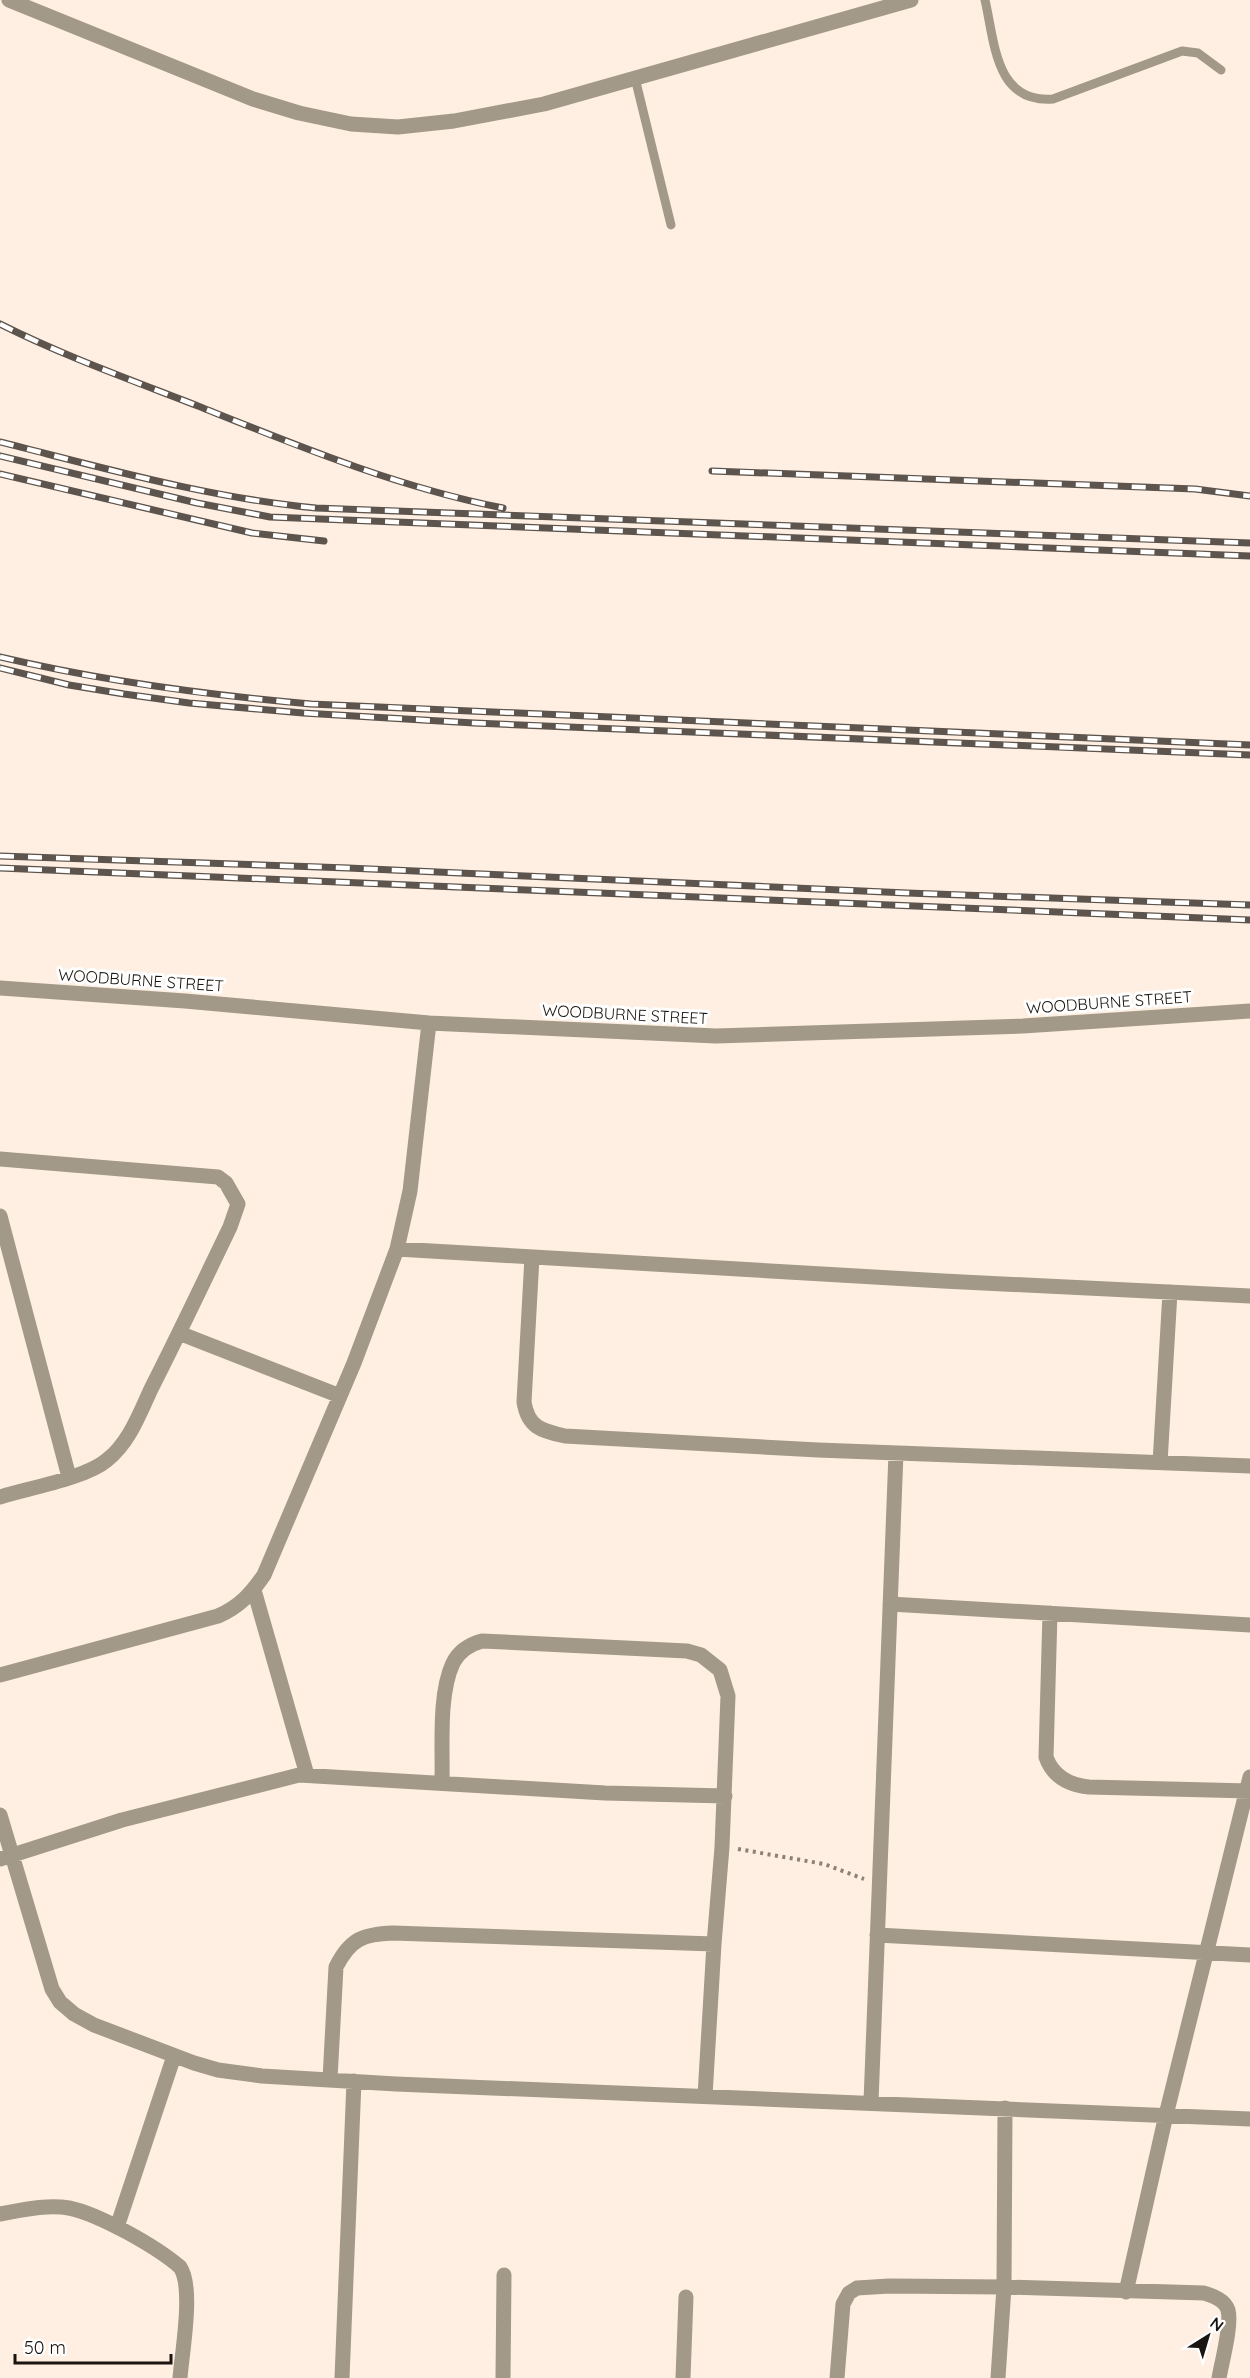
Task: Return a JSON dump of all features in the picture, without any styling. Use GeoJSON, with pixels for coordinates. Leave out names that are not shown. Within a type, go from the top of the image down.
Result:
{"type":"FeatureCollection","features":[{"type":"Feature","properties":{"kind":"street"},"geometry":{"type":"LineString","coordinates":[[9,0],[253,99],[299,113],[351,124],[398,127],[454,121],[544,104],[911,0]]}},
{"type":"Feature","properties":{"kind":"street","name":"WOODBURNE STREET"},"geometry":{"type":"LineString","coordinates":[[0,988],[185,1001],[429,1023],[716,1036],[1023,1026],[1250,1011]]}},
{"type":"Feature","properties":{"kind":"street"},"geometry":{"type":"LineString","coordinates":[[0,1675],[218,1616],[233,1609],[254,1590],[264,1575],[340,1396],[398,1249],[410,1191],[429,1023]]}},
{"type":"Feature","properties":{"kind":"street"},"geometry":{"type":"LineString","coordinates":[[0,1159],[218,1177],[226,1183],[238,1204],[230,1227],[179,1333],[127,1437],[118,1450],[92,1470],[0,1497]]}},
{"type":"Feature","properties":{"kind":"street"},"geometry":{"type":"LineString","coordinates":[[0,1216],[69,1477]]}},
{"type":"Feature","properties":{"kind":"street"},"geometry":{"type":"LineString","coordinates":[[398,1249],[943,1281],[1250,1296]]}},
{"type":"Feature","properties":{"kind":"street"},"geometry":{"type":"LineString","coordinates":[[532,1257],[524,1402],[526,1415],[537,1427],[549,1433],[565,1436],[896,1453],[1250,1466]]}},
{"type":"Feature","properties":{"kind":"street"},"geometry":{"type":"LineString","coordinates":[[1160,1463],[1170,1292]]}},
{"type":"Feature","properties":{"kind":"street"},"geometry":{"type":"LineString","coordinates":[[179,1333],[340,1396]]}},
{"type":"Feature","properties":{"kind":"street"},"geometry":{"type":"LineString","coordinates":[[871,2102],[896,1453]]}},
{"type":"Feature","properties":{"kind":"street"},"geometry":{"type":"LineString","coordinates":[[254,1590],[308,1775]]}},
{"type":"Feature","properties":{"kind":"street"},"geometry":{"type":"LineString","coordinates":[[890,1604],[1250,1625]]}},
{"type":"Feature","properties":{"kind":"street"},"geometry":{"type":"LineString","coordinates":[[1050,1613],[1046,1757],[1054,1773],[1070,1783],[1089,1788],[1249,1786],[1205,1953],[1126,2292]]}},
{"type":"Feature","properties":{"kind":"street"},"geometry":{"type":"LineString","coordinates":[[442,1783],[447,1686],[454,1661],[472,1644],[482,1641],[687,1651],[701,1655],[720,1670],[728,1696],[725,1796],[705,2096]]}},
{"type":"Feature","properties":{"kind":"street"},"geometry":{"type":"LineString","coordinates":[[6,1857],[122,1820],[284,1778],[308,1775],[605,1793],[725,1796]]}},
{"type":"Feature","properties":{"kind":"street"},"geometry":{"type":"LineString","coordinates":[[0,1815],[6,1857],[52,1989],[60,2002],[74,2014],[94,2025],[174,2056],[218,2070],[354,2081],[1250,2120]]}},
{"type":"Feature","properties":{"kind":"street"},"geometry":{"type":"LineString","coordinates":[[330,2079],[336,1967],[344,1951],[355,1941],[370,1934],[714,1944]]}},
{"type":"Feature","properties":{"kind":"street"},"geometry":{"type":"LineString","coordinates":[[877,1935],[1250,1955]]}},
{"type":"Feature","properties":{"kind":"street"},"geometry":{"type":"LineString","coordinates":[[117,2227],[174,2056]]}},
{"type":"Feature","properties":{"kind":"street"},"geometry":{"type":"LineString","coordinates":[[342,2378],[354,2081]]}},
{"type":"Feature","properties":{"kind":"street"},"geometry":{"type":"LineString","coordinates":[[998,2378],[1004,2287],[1005,2108]]}},
{"type":"Feature","properties":{"kind":"street"},"geometry":{"type":"LineString","coordinates":[[0,2214],[52,2207],[71,2208],[117,2227],[180,2267],[184,2273],[187,2289],[180,2378]]}},
{"type":"Feature","properties":{"kind":"street"},"geometry":{"type":"LineString","coordinates":[[503,2378],[504,2275]]}},
{"type":"Feature","properties":{"kind":"street"},"geometry":{"type":"LineString","coordinates":[[837,2378],[843,2304],[849,2293],[856,2288],[889,2286],[1004,2287],[1213,2295],[1228,2310],[1219,2378]]}},
{"type":"Feature","properties":{"kind":"street"},"geometry":{"type":"LineString","coordinates":[[683,2378],[686,2297]]}},
{"type":"Feature","properties":{"kind":"lane"},"geometry":{"type":"LineString","coordinates":[[985,0],[999,63],[1007,80],[1026,96],[1039,100],[1053,99],[1182,51],[1198,53],[1221,70]]}},
{"type":"Feature","properties":{"kind":"lane"},"geometry":{"type":"LineString","coordinates":[[635,78],[671,225]]}},
{"type":"Feature","properties":{"kind":"path"},"geometry":{"type":"LineString","coordinates":[[722,1847],[824,1864],[879,1885]]}},
{"type":"Feature","properties":{"kind":"railway"},"geometry":{"type":"LineString","coordinates":[[0,324],[98,367],[348,464],[425,489],[503,508]]}},
{"type":"Feature","properties":{"kind":"railway"},"geometry":{"type":"LineString","coordinates":[[0,442],[196,490],[316,508],[1250,543]]}},
{"type":"Feature","properties":{"kind":"railway"},"geometry":{"type":"LineString","coordinates":[[0,456],[197,503],[270,517],[1250,556]]}},
{"type":"Feature","properties":{"kind":"railway"},"geometry":{"type":"LineString","coordinates":[[712,471],[1195,489],[1250,496]]}},
{"type":"Feature","properties":{"kind":"railway"},"geometry":{"type":"LineString","coordinates":[[0,474],[252,533],[324,541]]}},
{"type":"Feature","properties":{"kind":"railway"},"geometry":{"type":"LineString","coordinates":[[0,657],[154,686],[311,704],[1250,745]]}},
{"type":"Feature","properties":{"kind":"railway"},"geometry":{"type":"LineString","coordinates":[[0,668],[69,685],[124,694],[189,703],[303,713],[474,723],[1250,755]]}},
{"type":"Feature","properties":{"kind":"railway"},"geometry":{"type":"LineString","coordinates":[[0,856],[1250,905]]}},
{"type":"Feature","properties":{"kind":"railway"},"geometry":{"type":"LineString","coordinates":[[0,868],[1250,920]]}}]}
